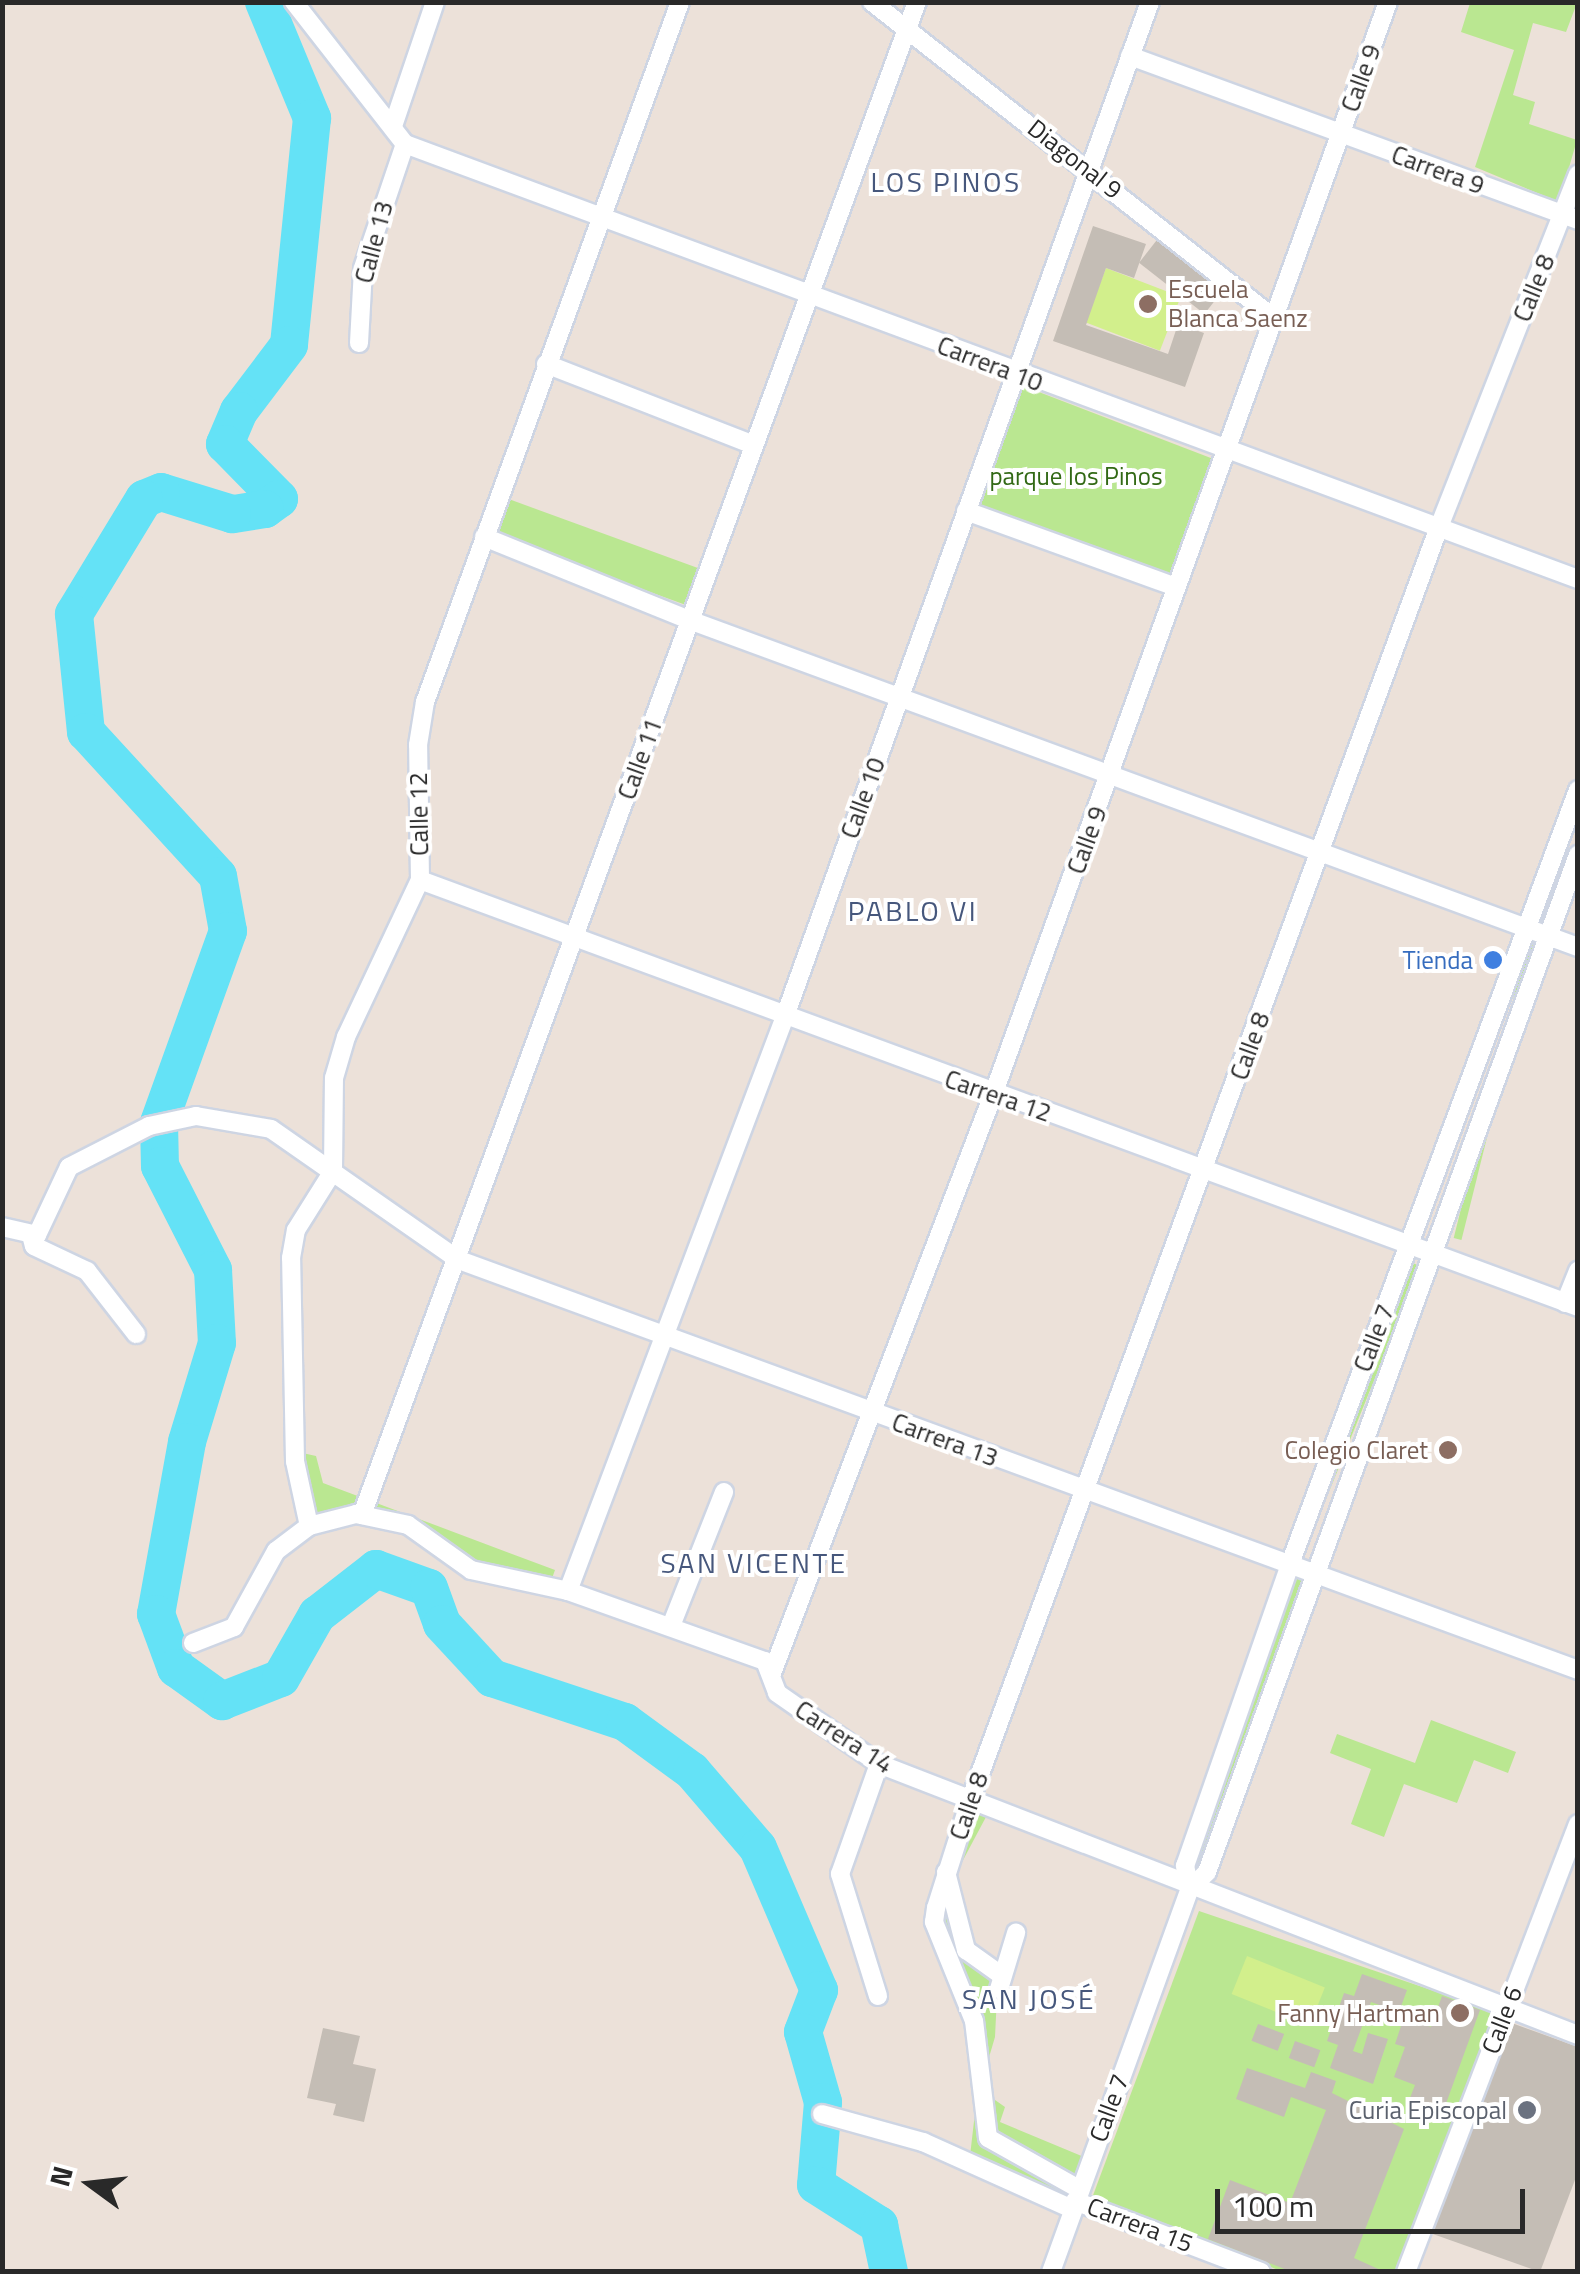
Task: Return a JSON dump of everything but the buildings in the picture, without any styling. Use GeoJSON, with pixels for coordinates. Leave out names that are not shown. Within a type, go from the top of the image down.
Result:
{"type":"FeatureCollection","features":[{"type":"Feature","properties":{"kind":"street"},"geometry":{"type":"LineString","coordinates":[[294,2],[405,144]]}},
{"type":"Feature","properties":{"kind":"street"},"geometry":{"type":"LineString","coordinates":[[393,126],[435,2]]}},
{"type":"Feature","properties":{"kind":"street","name":"Calle 12"},"geometry":{"type":"LineString","coordinates":[[333,1171],[334,1078],[346,1036],[420,880],[418,745],[425,702],[680,2]]}},
{"type":"Feature","properties":{"kind":"street","name":"Diagonal 9"},"geometry":{"type":"LineString","coordinates":[[872,2],[1274,319]]}},
{"type":"Feature","properties":{"kind":"street","name":"Calle 11"},"geometry":{"type":"LineString","coordinates":[[358,1515],[458,1260],[917,2]]}},
{"type":"Feature","properties":{"kind":"street","name":"Calle 10"},"geometry":{"type":"LineString","coordinates":[[568,1591],[784,1019],[1150,2]]}},
{"type":"Feature","properties":{"kind":"street","name":"Calle 9"},"geometry":{"type":"LineString","coordinates":[[772,1673],[1111,775],[1388,2]]}},
{"type":"Feature","properties":{"kind":"street","name":"Carrera 9"},"geometry":{"type":"LineString","coordinates":[[1130,56],[1570,218]]}},
{"type":"Feature","properties":{"kind":"street","name":"Carrera 10"},"geometry":{"type":"LineString","coordinates":[[405,144],[1224,452],[1578,579]]}},
{"type":"Feature","properties":{"kind":"street","name":"Calle 13"},"geometry":{"type":"LineString","coordinates":[[359,343],[363,268],[405,144]]}},
{"type":"Feature","properties":{"kind":"street","name":"Calle 8"},"geometry":{"type":"LineString","coordinates":[[934,1922],[970,1800],[1083,1491],[1439,527],[1570,218],[1578,174]]}},
{"type":"Feature","properties":{"kind":"street"},"geometry":{"type":"LineString","coordinates":[[546,364],[754,445]]}},
{"type":"Feature","properties":{"kind":"street"},"geometry":{"type":"LineString","coordinates":[[966,511],[1176,588]]}},
{"type":"Feature","properties":{"kind":"street"},"geometry":{"type":"LineString","coordinates":[[484,537],[692,620],[1578,948]]}},
{"type":"Feature","properties":{"kind":"street","name":"Calle 7"},"geometry":{"type":"LineString","coordinates":[[1190,1889],[1185,1866],[1290,1564],[1578,790]]}},
{"type":"Feature","properties":{"kind":"street","name":"Calle 7"},"geometry":{"type":"LineString","coordinates":[[1051,2272],[1190,1889],[1207,1872],[1312,1572],[1578,855]]}},
{"type":"Feature","properties":{"kind":"street","name":"Carrera 12"},"geometry":{"type":"LineString","coordinates":[[420,880],[784,1019],[1205,1166],[1571,1305]]}},
{"type":"Feature","properties":{"kind":"street","name":"Carrera 13"},"geometry":{"type":"LineString","coordinates":[[31,1235],[38,1235],[69,1167],[158,1123],[196,1116],[271,1129],[458,1260],[1578,1670]]}},
{"type":"Feature","properties":{"kind":"street"},"geometry":{"type":"LineString","coordinates":[[309,1526],[294,1461],[291,1258],[296,1230],[333,1171]]}},
{"type":"Feature","properties":{"kind":"street"},"geometry":{"type":"LineString","coordinates":[[2,1228],[31,1235],[34,1246],[87,1271],[136,1334]]}},
{"type":"Feature","properties":{"kind":"street"},"geometry":{"type":"LineString","coordinates":[[1571,1305],[1578,1271]]}},
{"type":"Feature","properties":{"kind":"street"},"geometry":{"type":"LineString","coordinates":[[671,1626],[724,1492]]}},
{"type":"Feature","properties":{"kind":"street"},"geometry":{"type":"LineString","coordinates":[[193,1644],[234,1628],[276,1551],[309,1526],[358,1515]]}},
{"type":"Feature","properties":{"kind":"street","name":"Carrera 14"},"geometry":{"type":"LineString","coordinates":[[358,1515],[408,1526],[471,1570],[568,1591],[765,1662],[777,1693],[879,1764],[1190,1889],[1578,2034]]}},
{"type":"Feature","properties":{"kind":"street"},"geometry":{"type":"LineString","coordinates":[[878,1996],[840,1874],[879,1764]]}},
{"type":"Feature","properties":{"kind":"street","name":"Calle 6"},"geometry":{"type":"LineString","coordinates":[[1406,2272],[1578,1824]]}},
{"type":"Feature","properties":{"kind":"street"},"geometry":{"type":"LineString","coordinates":[[946,1871],[966,1950],[1000,1982],[1016,1932]]}},
{"type":"Feature","properties":{"kind":"street","name":"Carrera 15"},"geometry":{"type":"LineString","coordinates":[[934,1922],[974,2021],[988,2138],[1075,2199],[1261,2272]]}},
{"type":"Feature","properties":{"kind":"street"},"geometry":{"type":"LineString","coordinates":[[822,2114],[923,2142],[1075,2199]]}},
{"type":"Feature","properties":{"kind":"green space"},"geometry":{"type":"Polygon","coordinates":[[[1470,3],[1577,3],[1566,32],[1533,23],[1513,95],[1535,102],[1529,124],[1577,140],[1559,202],[1475,167],[1514,50],[1461,32],[1470,3]]]}},
{"type":"Feature","properties":{"kind":"green space"},"geometry":{"type":"Polygon","coordinates":[[[1106,268],[1181,297],[1160,351],[1085,322],[1106,268]]]}},
{"type":"Feature","properties":{"kind":"green space","name":"parque los Pinos"},"geometry":{"type":"Polygon","coordinates":[[[1018,384],[1214,459],[1166,583],[970,508],[1018,384]]]}},
{"type":"Feature","properties":{"kind":"green space"},"geometry":{"type":"Polygon","coordinates":[[[503,497],[701,569],[688,606],[490,534],[503,497]]]}},
{"type":"Feature","properties":{"kind":"green space"},"geometry":{"type":"Polygon","coordinates":[[[1527,944],[1535,946],[1461,1240],[1454,1238],[1527,944]]]}},
{"type":"Feature","properties":{"kind":"green space"},"geometry":{"type":"Polygon","coordinates":[[[1410,1262],[1420,1266],[1306,1548],[1296,1544],[1410,1262]]]}},
{"type":"Feature","properties":{"kind":"green space"},"geometry":{"type":"Polygon","coordinates":[[[298,1452],[316,1456],[323,1483],[555,1570],[550,1584],[470,1565],[409,1522],[314,1516],[298,1452]]]}},
{"type":"Feature","properties":{"kind":"green space"},"geometry":{"type":"Polygon","coordinates":[[[1293,1575],[1303,1579],[1199,1871],[1191,1867],[1293,1575]]]}},
{"type":"Feature","properties":{"kind":"green space"},"geometry":{"type":"Polygon","coordinates":[[[1431,1720],[1516,1752],[1508,1773],[1474,1760],[1457,1803],[1404,1784],[1384,1837],[1351,1824],[1371,1769],[1330,1753],[1337,1734],[1415,1763],[1431,1720]]]}},
{"type":"Feature","properties":{"kind":"green space"},"geometry":{"type":"Polygon","coordinates":[[[972,1807],[987,1815],[951,1883],[936,1875],[972,1807]]]}},
{"type":"Feature","properties":{"kind":"green space"},"geometry":{"type":"Polygon","coordinates":[[[943,1886],[959,1954],[998,1976],[995,2037],[982,2081],[939,1908],[943,1886]]]}},
{"type":"Feature","properties":{"kind":"green space"},"geometry":{"type":"Polygon","coordinates":[[[1199,1911],[1499,2013],[1399,2271],[1281,2271],[1092,2198],[1199,1911]]]}},
{"type":"Feature","properties":{"kind":"green space"},"geometry":{"type":"Polygon","coordinates":[[[1247,1956],[1325,1987],[1310,2025],[1232,1994],[1247,1956]]]}},
{"type":"Feature","properties":{"kind":"green space"},"geometry":{"type":"Polygon","coordinates":[[[985,2093],[1005,2107],[1000,2122],[1084,2157],[1075,2182],[992,2136],[985,2093]]]}},
{"type":"Feature","properties":{"kind":"green space"},"geometry":{"type":"Polygon","coordinates":[[[977,2095],[986,2141],[1018,2165],[1075,2191],[1070,2203],[970,2156],[977,2095]]]}},
{"type":"Feature","properties":{"kind":"waterway"},"geometry":{"type":"LineString","coordinates":[[264,2],[312,118],[289,345],[239,411],[225,444],[279,499],[265,509],[232,514],[161,492],[144,499],[74,614],[86,732],[218,876],[228,931],[159,1123],[160,1166],[213,1270],[217,1343],[187,1442],[156,1614],[176,1668],[222,1701],[281,1678],[317,1615],[376,1569],[429,1588],[442,1624],[492,1678],[625,1722],[692,1771],[758,1848],[819,1990],[803,2032],[823,2102],[816,2185],[879,2225],[889,2272]]}},
{"type":"Feature","properties":{"kind":"place","name":"Escuela Blanca Saenz"},"geometry":{"type":"Point","coordinates":[1148,304]}},
{"type":"Feature","properties":{"kind":"place","name":"Tienda"},"geometry":{"type":"Point","coordinates":[1493,960]}},
{"type":"Feature","properties":{"kind":"place","name":"Colegio Claret"},"geometry":{"type":"Point","coordinates":[1448,1450]}},
{"type":"Feature","properties":{"kind":"place","name":"Fanny Hartman"},"geometry":{"type":"Point","coordinates":[1460,2013]}},
{"type":"Feature","properties":{"kind":"place","name":"Curia Episcopal"},"geometry":{"type":"Point","coordinates":[1527,2110]}},
{"type":"Feature","properties":{"kind":"district","name":"LOS PINOS"},"geometry":{"type":"Point","coordinates":[946,182]}},
{"type":"Feature","properties":{"kind":"district","name":"PABLO VI"},"geometry":{"type":"Point","coordinates":[913,911]}},
{"type":"Feature","properties":{"kind":"district","name":"SAN VICENTE"},"geometry":{"type":"Point","coordinates":[754,1563]}},
{"type":"Feature","properties":{"kind":"district","name":"SAN JOSÉ"},"geometry":{"type":"Point","coordinates":[1029,1999]}}]}
